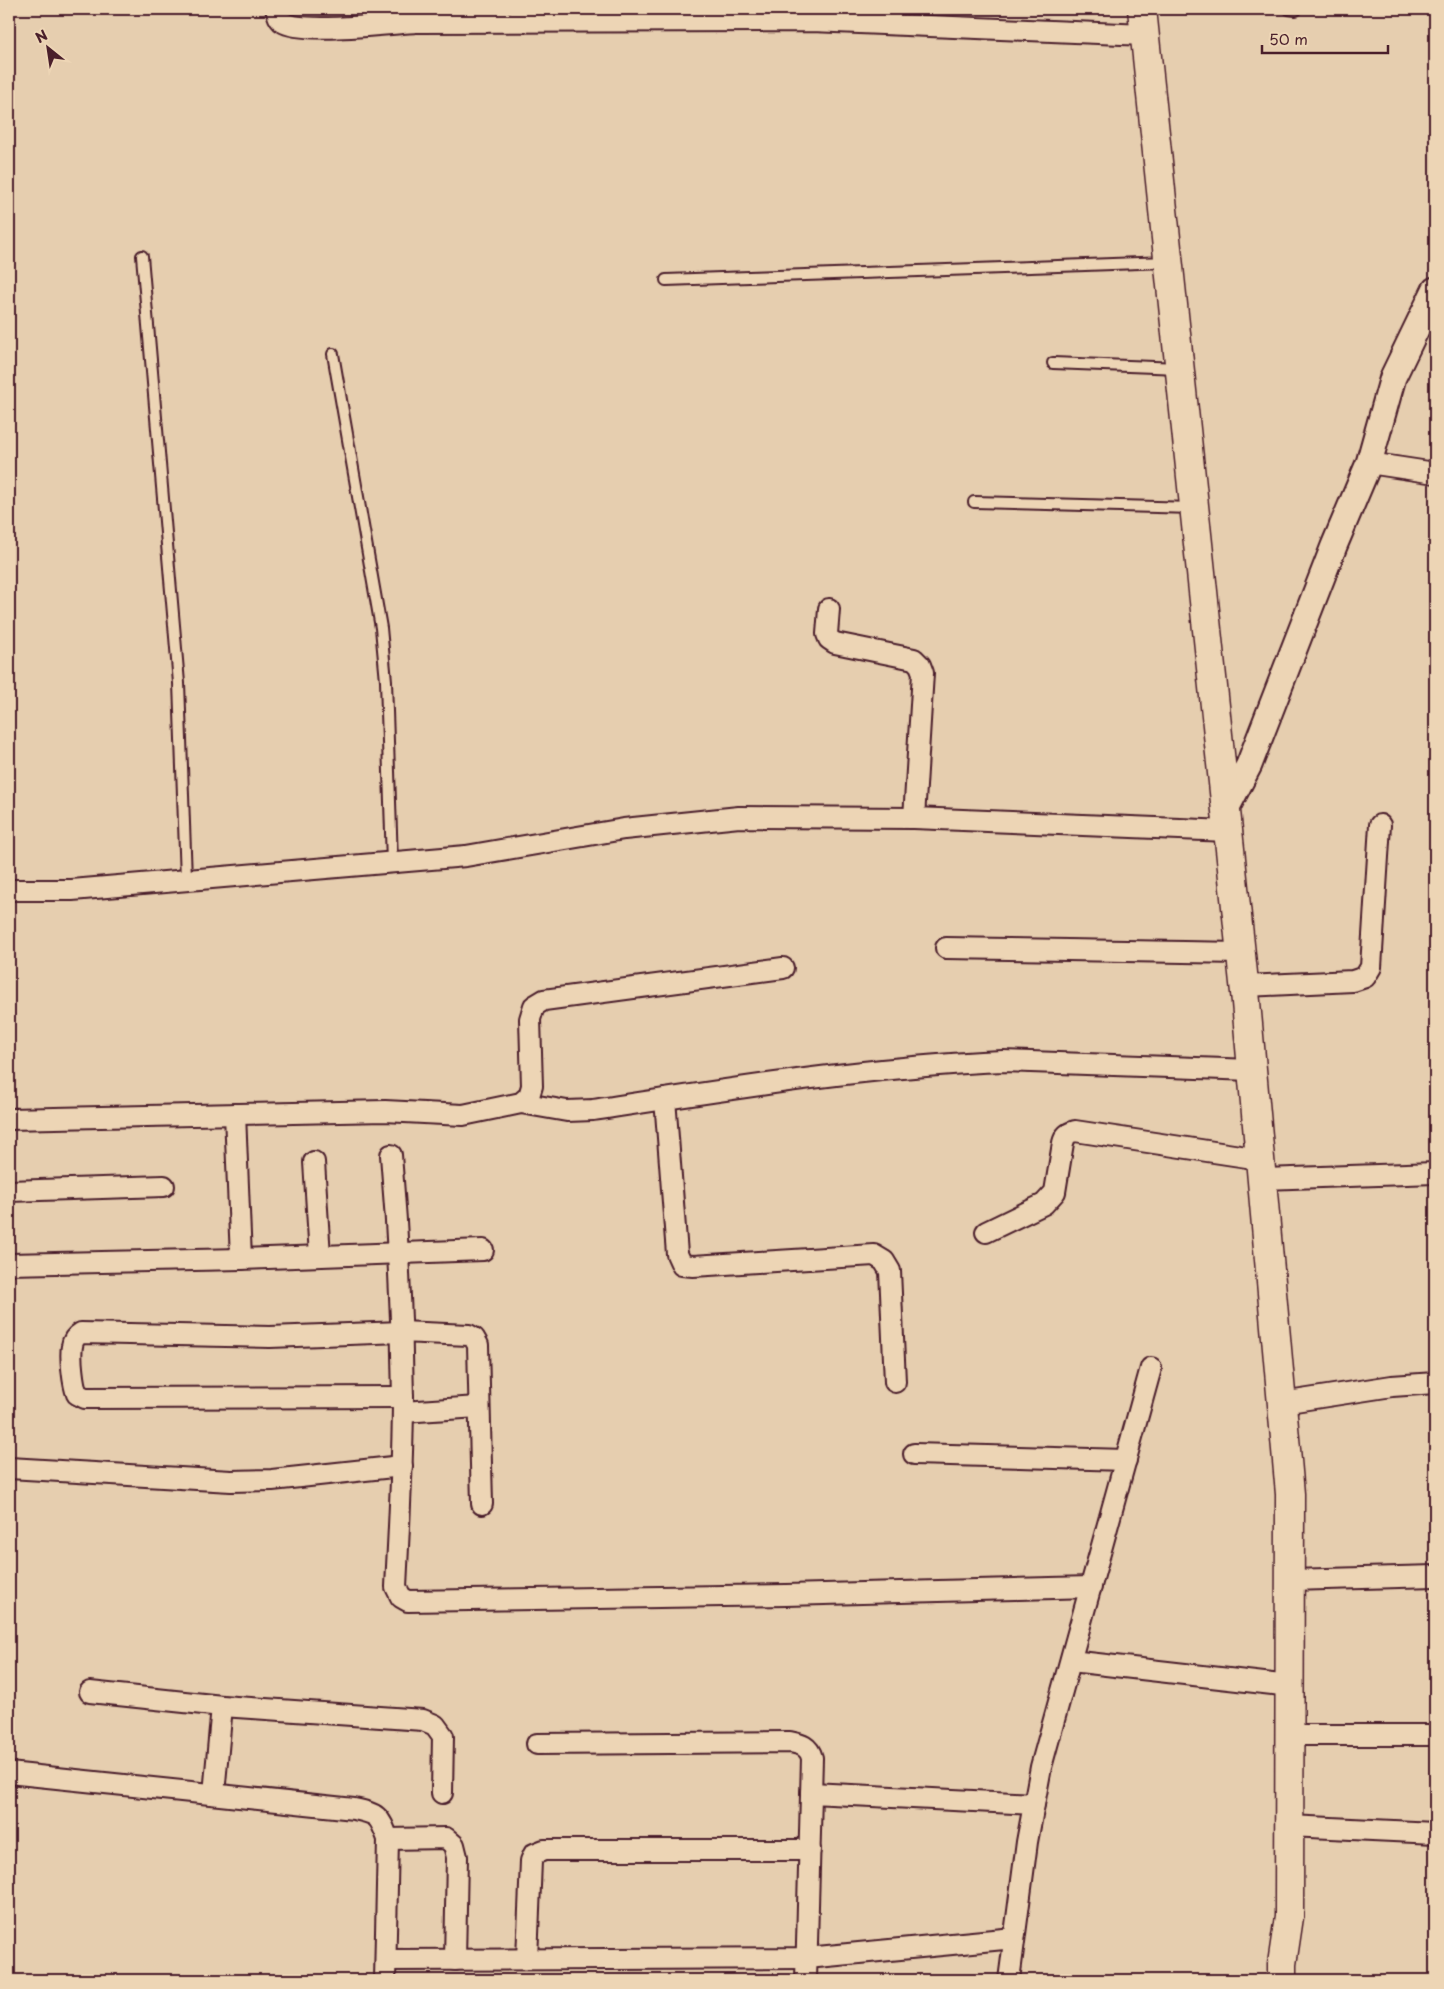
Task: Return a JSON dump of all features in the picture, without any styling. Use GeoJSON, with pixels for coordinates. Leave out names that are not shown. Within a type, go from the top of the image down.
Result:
{"type":"FeatureCollection","features":[{"type":"Feature","properties":{"kind":"main road"},"geometry":{"type":"LineString","coordinates":[[1144,22],[1245,986],[1290,1494],[1289,1917],[1282,1964],[1282,1980]]}},
{"type":"Feature","properties":{"kind":"main road"},"geometry":{"type":"LineString","coordinates":[[1289,1917],[1295,1942],[1295,1980]]}},
{"type":"Feature","properties":{"kind":"street"},"geometry":{"type":"LineString","coordinates":[[276,9],[278,17],[283,22],[306,28],[415,16],[490,15],[782,15],[1144,22]]}},
{"type":"Feature","properties":{"kind":"street"},"geometry":{"type":"LineString","coordinates":[[9,890],[72,890],[466,856],[624,829],[740,817],[1227,820],[1334,546],[1369,463],[1393,377],[1435,290]]}},
{"type":"Feature","properties":{"kind":"street"},"geometry":{"type":"LineString","coordinates":[[1369,463],[1435,473]]}},
{"type":"Feature","properties":{"kind":"street"},"geometry":{"type":"LineString","coordinates":[[829,609],[828,639],[835,643],[914,659],[920,665],[923,673],[914,818]]}},
{"type":"Feature","properties":{"kind":"street"},"geometry":{"type":"LineString","coordinates":[[1245,986],[1353,981],[1365,977],[1371,967],[1380,825]]}},
{"type":"Feature","properties":{"kind":"street"},"geometry":{"type":"LineString","coordinates":[[946,948],[1241,953]]}},
{"type":"Feature","properties":{"kind":"street"},"geometry":{"type":"LineString","coordinates":[[520,1103],[529,1096],[532,1086],[530,1019],[534,1006],[544,1000],[783,968]]}},
{"type":"Feature","properties":{"kind":"street"},"geometry":{"type":"LineString","coordinates":[[9,1119],[384,1111],[463,1115],[520,1103],[568,1111],[593,1110],[795,1079],[972,1062],[1003,1061],[1252,1070]]}},
{"type":"Feature","properties":{"kind":"street"},"geometry":{"type":"LineString","coordinates":[[665,1099],[677,1254],[682,1265],[693,1266],[874,1255],[884,1261],[890,1272],[895,1382]]}},
{"type":"Feature","properties":{"kind":"street"},"geometry":{"type":"LineString","coordinates":[[235,1114],[241,1259]]}},
{"type":"Feature","properties":{"kind":"street"},"geometry":{"type":"LineString","coordinates":[[986,1232],[1044,1204],[1051,1198],[1055,1192],[1062,1143],[1065,1136],[1076,1131],[1261,1169],[1435,1173]]}},
{"type":"Feature","properties":{"kind":"street"},"geometry":{"type":"LineString","coordinates":[[391,1155],[399,1254],[403,1405],[396,1588],[401,1597],[408,1601],[786,1595],[1091,1587]]}},
{"type":"Feature","properties":{"kind":"street"},"geometry":{"type":"LineString","coordinates":[[314,1162],[320,1256]]}},
{"type":"Feature","properties":{"kind":"street"},"geometry":{"type":"LineString","coordinates":[[9,1191],[164,1186]]}},
{"type":"Feature","properties":{"kind":"street"},"geometry":{"type":"LineString","coordinates":[[9,1264],[241,1259],[483,1250]]}},
{"type":"Feature","properties":{"kind":"street"},"geometry":{"type":"LineString","coordinates":[[478,1407],[85,1398],[77,1394],[75,1388],[72,1345],[75,1337],[81,1333],[270,1337],[401,1332],[469,1335],[474,1338],[478,1345],[478,1407],[482,1504]]}},
{"type":"Feature","properties":{"kind":"street"},"geometry":{"type":"LineString","coordinates":[[1009,1980],[1041,1767],[1151,1368]]}},
{"type":"Feature","properties":{"kind":"street"},"geometry":{"type":"LineString","coordinates":[[1282,1403],[1392,1386],[1435,1383]]}},
{"type":"Feature","properties":{"kind":"street"},"geometry":{"type":"LineString","coordinates":[[914,1454],[1126,1460]]}},
{"type":"Feature","properties":{"kind":"street"},"geometry":{"type":"LineString","coordinates":[[9,1468],[231,1481],[272,1480],[402,1466]]}},
{"type":"Feature","properties":{"kind":"street"},"geometry":{"type":"LineString","coordinates":[[1290,1580],[1435,1576]]}},
{"type":"Feature","properties":{"kind":"street"},"geometry":{"type":"LineString","coordinates":[[1071,1661],[1290,1686]]}},
{"type":"Feature","properties":{"kind":"street"},"geometry":{"type":"LineString","coordinates":[[90,1692],[222,1706],[423,1720],[434,1725],[443,1736],[442,1793]]}},
{"type":"Feature","properties":{"kind":"street"},"geometry":{"type":"LineString","coordinates":[[214,1794],[222,1706]]}},
{"type":"Feature","properties":{"kind":"street"},"geometry":{"type":"LineString","coordinates":[[1289,1735],[1435,1735]]}},
{"type":"Feature","properties":{"kind":"street"},"geometry":{"type":"LineString","coordinates":[[537,1744],[790,1742],[802,1744],[810,1750],[812,1758],[806,1980]]}},
{"type":"Feature","properties":{"kind":"street"},"geometry":{"type":"LineString","coordinates":[[9,1773],[354,1809],[374,1813],[382,1823],[388,1839],[387,1960],[385,1980]]}},
{"type":"Feature","properties":{"kind":"street"},"geometry":{"type":"LineString","coordinates":[[811,1793],[1034,1804]]}},
{"type":"Feature","properties":{"kind":"street"},"geometry":{"type":"LineString","coordinates":[[1289,1826],[1435,1833]]}},
{"type":"Feature","properties":{"kind":"street"},"geometry":{"type":"LineString","coordinates":[[388,1839],[446,1838],[454,1845],[457,1856],[455,1960]]}},
{"type":"Feature","properties":{"kind":"street"},"geometry":{"type":"LineString","coordinates":[[527,1960],[531,1861],[534,1854],[544,1850],[810,1850]]}},
{"type":"Feature","properties":{"kind":"street"},"geometry":{"type":"LineString","coordinates":[[387,1960],[807,1958],[1014,1938]]}},
{"type":"Feature","properties":{"kind":"lane"},"geometry":{"type":"LineString","coordinates":[[142,256],[179,683],[186,879]]}},
{"type":"Feature","properties":{"kind":"lane"},"geometry":{"type":"LineString","coordinates":[[666,280],[1169,262]]}},
{"type":"Feature","properties":{"kind":"lane"},"geometry":{"type":"LineString","coordinates":[[332,354],[381,628],[386,681],[392,862]]}},
{"type":"Feature","properties":{"kind":"lane"},"geometry":{"type":"LineString","coordinates":[[1053,363],[1180,368]]}},
{"type":"Feature","properties":{"kind":"lane"},"geometry":{"type":"LineString","coordinates":[[974,502],[1195,508]]}}]}
